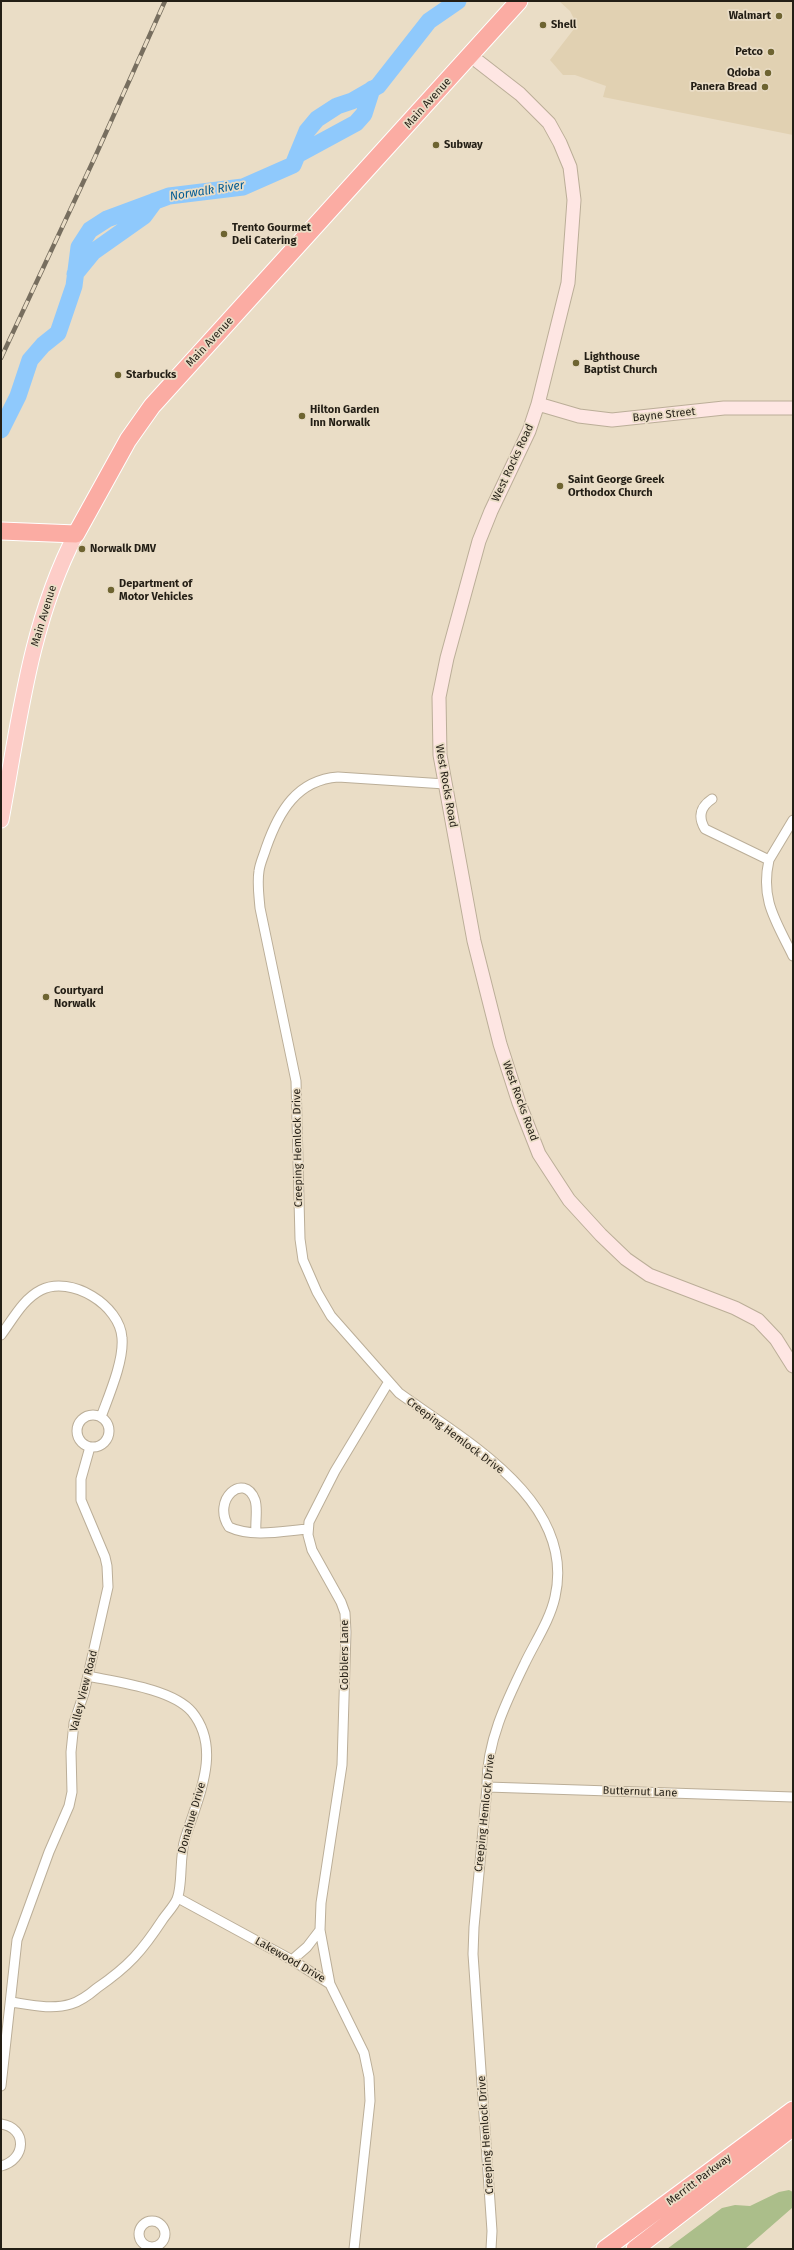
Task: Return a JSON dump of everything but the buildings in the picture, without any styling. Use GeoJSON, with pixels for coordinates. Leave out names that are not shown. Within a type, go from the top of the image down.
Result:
{"type":"FeatureCollection","features":[{"type":"Feature","properties":{"kind":"highway","name":"Main Avenue"},"geometry":{"type":"LineString","coordinates":[[76,534],[128,440],[152,406],[471,56],[519,1]]}},
{"type":"Feature","properties":{"kind":"highway"},"geometry":{"type":"LineString","coordinates":[[1,531],[76,534]]}},
{"type":"Feature","properties":{"kind":"highway","name":"Merritt Parkway"},"geometry":{"type":"LineString","coordinates":[[605,2249],[793,2110]]}},
{"type":"Feature","properties":{"kind":"highway","name":"Merritt Parkway"},"geometry":{"type":"LineString","coordinates":[[635,2249],[793,2126]]}},
{"type":"Feature","properties":{"kind":"main road","name":"West Rocks Road"},"geometry":{"type":"LineString","coordinates":[[471,56],[520,94],[549,123],[560,143],[573,179],[574,200],[568,283],[538,404],[529,431],[483,528],[447,658],[438,716],[440,754],[478,956],[500,1044],[519,1103],[539,1154],[569,1200],[600,1235],[626,1259],[648,1275],[749,1314],[768,1329],[790,1353],[793,1366]]}},
{"type":"Feature","properties":{"kind":"main road","name":"Bayne Street"},"geometry":{"type":"LineString","coordinates":[[538,404],[579,416],[612,420],[724,408],[793,408]]}},
{"type":"Feature","properties":{"kind":"main road","name":"Main Avenue"},"geometry":{"type":"LineString","coordinates":[[1,820],[22,705],[39,625],[64,558],[76,534]]}},
{"type":"Feature","properties":{"kind":"street","name":"Creeping Hemlock Drive"},"geometry":{"type":"LineString","coordinates":[[445,784],[338,777],[322,778],[298,793],[278,817],[259,871],[260,908],[296,1081],[300,1240],[303,1260],[317,1292],[331,1316],[388,1383],[504,1472],[539,1510],[552,1538],[556,1565],[555,1597],[550,1612],[505,1707],[493,1741],[487,1772],[488,1787],[474,1926],[473,1954],[489,2192],[491,2249]]}},
{"type":"Feature","properties":{"kind":"street"},"geometry":{"type":"LineString","coordinates":[[712,799],[706,803],[700,813],[700,821],[706,829],[769,860]]}},
{"type":"Feature","properties":{"kind":"street"},"geometry":{"type":"LineString","coordinates":[[793,820],[769,860],[766,876],[768,900],[793,956]]}},
{"type":"Feature","properties":{"kind":"street"},"geometry":{"type":"LineString","coordinates":[[1,1335],[28,1297],[42,1289],[67,1287],[91,1295],[103,1303],[112,1312],[119,1326],[122,1338],[113,1382],[101,1417]]}},
{"type":"Feature","properties":{"kind":"street"},"geometry":{"type":"LineString","coordinates":[[256,1532],[256,1502],[253,1496],[243,1489],[236,1488],[230,1491],[226,1497],[223,1511],[229,1527],[236,1531],[256,1532],[308,1530],[318,1503],[335,1470],[388,1383]]}},
{"type":"Feature","properties":{"kind":"street"},"geometry":{"type":"LineString","coordinates":[[92,1415],[101,1417],[107,1423],[109,1435],[102,1445],[88,1446],[81,1442],[77,1433],[79,1423],[82,1419],[92,1415]]}},
{"type":"Feature","properties":{"kind":"street","name":"Valley View Road"},"geometry":{"type":"LineString","coordinates":[[1,2086],[11,2002],[11,1981],[17,1940],[49,1852],[69,1806],[72,1792],[74,1723],[88,1676],[108,1587],[105,1557],[80,1500],[81,1479],[88,1446]]}},
{"type":"Feature","properties":{"kind":"street","name":"Cobblers Lane"},"geometry":{"type":"LineString","coordinates":[[308,1530],[312,1550],[341,1602],[345,1613],[346,1632],[342,1765],[321,1903],[320,1930],[330,1984]]}},
{"type":"Feature","properties":{"kind":"street","name":"Donahue Drive"},"geometry":{"type":"LineString","coordinates":[[88,1676],[169,1695],[185,1705],[202,1728],[205,1739],[207,1763],[200,1792],[181,1852],[178,1898]]}},
{"type":"Feature","properties":{"kind":"street","name":"Butternut Lane"},"geometry":{"type":"LineString","coordinates":[[488,1787],[793,1797]]}},
{"type":"Feature","properties":{"kind":"street"},"geometry":{"type":"LineString","coordinates":[[11,2002],[50,2007],[73,2004],[87,1996],[119,1972],[143,1950],[178,1898]]}},
{"type":"Feature","properties":{"kind":"street","name":"Lakewood Drive"},"geometry":{"type":"LineString","coordinates":[[178,1898],[292,1960],[330,1984],[364,2053],[369,2077],[370,2101],[354,2249]]}},
{"type":"Feature","properties":{"kind":"street"},"geometry":{"type":"LineString","coordinates":[[292,1960],[308,1946],[320,1930]]}},
{"type":"Feature","properties":{"kind":"street"},"geometry":{"type":"LineString","coordinates":[[1,2124],[14,2129],[19,2136],[21,2144],[20,2152],[16,2159],[1,2166]]}},
{"type":"Feature","properties":{"kind":"shaded area"},"geometry":{"type":"Polygon","coordinates":[[[559,1],[793,1],[793,135],[603,97],[606,86],[575,75],[563,75],[550,60],[577,25],[570,11],[559,1]]]}},
{"type":"Feature","properties":{"kind":"green space"},"geometry":{"type":"Polygon","coordinates":[[[789,2190],[793,2192],[792,2208],[745,2249],[667,2249],[722,2208],[735,2205],[750,2206],[779,2192],[789,2190]]]}},
{"type":"Feature","properties":{"kind":"waterway","name":"Norwalk River"},"geometry":{"type":"LineString","coordinates":[[1,430],[18,396],[30,360],[43,345],[58,333],[74,286],[79,247],[90,230],[107,219],[169,196],[243,187],[293,165],[307,131],[317,119],[337,106],[352,101],[378,86],[429,21],[458,1]]}},
{"type":"Feature","properties":{"kind":"waterway","name":"Norwalk River"},"geometry":{"type":"LineString","coordinates":[[297,155],[356,123],[364,114],[372,89]]}},
{"type":"Feature","properties":{"kind":"waterway","name":"Norwalk River"},"geometry":{"type":"LineString","coordinates":[[75,274],[93,252],[144,216],[155,201]]}},
{"type":"Feature","properties":{"kind":"railway"},"geometry":{"type":"LineString","coordinates":[[1,358],[95,157],[165,1]]}},
{"type":"Feature","properties":{"kind":"place","name":"Walmart"},"geometry":{"type":"Point","coordinates":[779,16]}},
{"type":"Feature","properties":{"kind":"place","name":"Shell"},"geometry":{"type":"Point","coordinates":[543,25]}},
{"type":"Feature","properties":{"kind":"place","name":"Petco"},"geometry":{"type":"Point","coordinates":[771,52]}},
{"type":"Feature","properties":{"kind":"place","name":"Qdoba"},"geometry":{"type":"Point","coordinates":[768,73]}},
{"type":"Feature","properties":{"kind":"place","name":"Panera Bread"},"geometry":{"type":"Point","coordinates":[765,87]}},
{"type":"Feature","properties":{"kind":"place","name":"Subway"},"geometry":{"type":"Point","coordinates":[436,145]}},
{"type":"Feature","properties":{"kind":"place","name":"Trento Gourmet Deli Catering"},"geometry":{"type":"Point","coordinates":[224,234]}},
{"type":"Feature","properties":{"kind":"place","name":"Lighthouse Baptist Church"},"geometry":{"type":"Point","coordinates":[576,363]}},
{"type":"Feature","properties":{"kind":"place","name":"Starbucks"},"geometry":{"type":"Point","coordinates":[118,375]}},
{"type":"Feature","properties":{"kind":"place","name":"Hilton Garden Inn Norwalk"},"geometry":{"type":"Point","coordinates":[302,416]}},
{"type":"Feature","properties":{"kind":"place","name":"Saint George Greek Orthodox Church"},"geometry":{"type":"Point","coordinates":[560,486]}},
{"type":"Feature","properties":{"kind":"place","name":"Norwalk DMV"},"geometry":{"type":"Point","coordinates":[82,549]}},
{"type":"Feature","properties":{"kind":"place","name":"Department of Motor Vehicles"},"geometry":{"type":"Point","coordinates":[111,590]}},
{"type":"Feature","properties":{"kind":"place","name":"Courtyard Norwalk"},"geometry":{"type":"Point","coordinates":[46,997]}}]}
